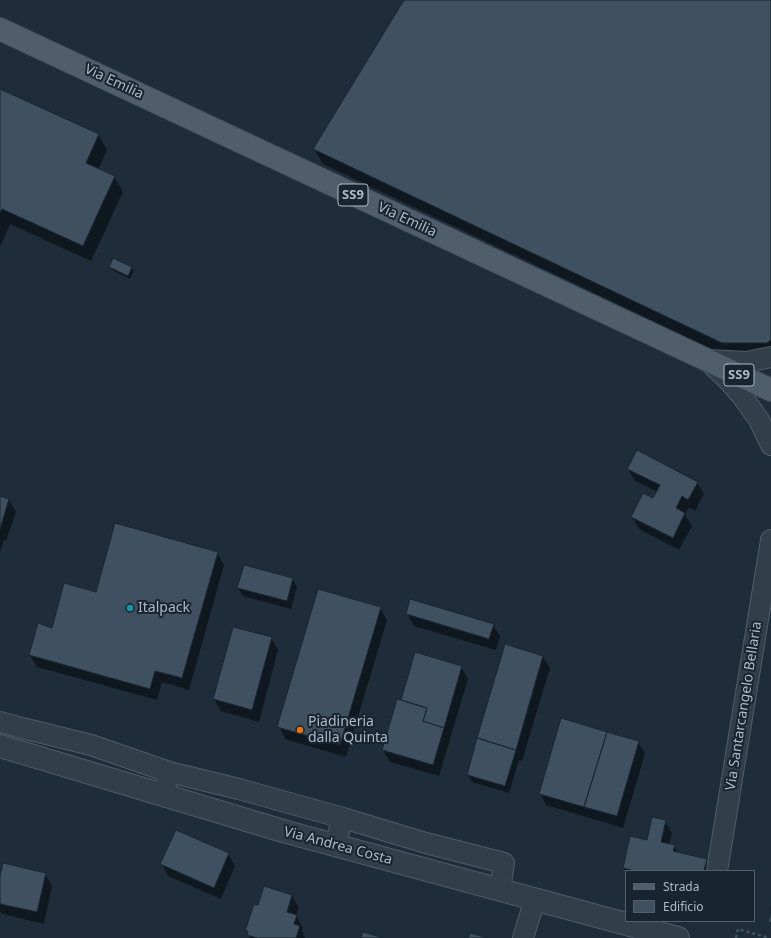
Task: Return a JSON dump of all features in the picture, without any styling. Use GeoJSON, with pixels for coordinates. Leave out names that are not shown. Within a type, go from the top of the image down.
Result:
{"type":"FeatureCollection","features":[{"type":"Feature","properties":{"kind":"main road","name":"Via Emilia"},"geometry":{"type":"LineString","coordinates":[[0,29],[771,390]]}},
{"type":"Feature","properties":{"kind":"street"},"geometry":{"type":"LineString","coordinates":[[707,360],[746,362],[771,357]]}},
{"type":"Feature","properties":{"kind":"street"},"geometry":{"type":"LineString","coordinates":[[707,360],[727,378],[742,396],[759,420],[771,445]]}},
{"type":"Feature","properties":{"kind":"street","name":"Via Santarcangelo Bellaria"},"geometry":{"type":"LineString","coordinates":[[717,870],[771,540]]}},
{"type":"Feature","properties":{"kind":"street"},"geometry":{"type":"LineString","coordinates":[[0,722],[91,745],[169,772],[239,789],[426,843],[504,863],[500,890]]}},
{"type":"Feature","properties":{"kind":"street","name":"Via Andrea Costa"},"geometry":{"type":"LineString","coordinates":[[0,746],[283,831],[678,938]]}},
{"type":"Feature","properties":{"kind":"street"},"geometry":{"type":"LineString","coordinates":[[163,795],[169,772]]}},
{"type":"Feature","properties":{"kind":"street"},"geometry":{"type":"LineString","coordinates":[[335,845],[343,818]]}},
{"type":"Feature","properties":{"kind":"street"},"geometry":{"type":"LineString","coordinates":[[523,938],[535,899]]}},
{"type":"Feature","properties":{"kind":"path"},"geometry":{"type":"LineString","coordinates":[[736,938],[738,930],[769,938]]}},
{"type":"Feature","properties":{"kind":"building"},"geometry":{"type":"Polygon","coordinates":[[[404,0],[771,0],[771,340],[767,343],[722,343],[313,149],[404,0]]]}},
{"type":"Feature","properties":{"kind":"building"},"geometry":{"type":"Polygon","coordinates":[[[0,89],[99,134],[86,163],[115,176],[83,246],[2,209],[0,213],[0,89]]]}},
{"type":"Feature","properties":{"kind":"building"},"geometry":{"type":"Polygon","coordinates":[[[113,258],[132,267],[128,276],[109,267],[113,258]]]}},
{"type":"Feature","properties":{"kind":"building"},"geometry":{"type":"Polygon","coordinates":[[[637,450],[698,482],[688,500],[682,496],[676,508],[685,513],[673,538],[631,517],[643,493],[653,498],[660,485],[627,469],[637,450]]]}},
{"type":"Feature","properties":{"kind":"building"},"geometry":{"type":"Polygon","coordinates":[[[0,496],[9,499],[0,529],[0,496]]]}},
{"type":"Feature","properties":{"kind":"building","name":"Italpack"},"geometry":{"type":"Polygon","coordinates":[[[115,523],[218,552],[182,678],[155,671],[150,689],[29,655],[38,623],[52,628],[64,583],[96,592],[115,523]]]}},
{"type":"Feature","properties":{"kind":"building"},"geometry":{"type":"Polygon","coordinates":[[[244,565],[293,578],[287,601],[237,588],[244,565]]]}},
{"type":"Feature","properties":{"kind":"building"},"geometry":{"type":"Polygon","coordinates":[[[318,589],[381,607],[340,745],[277,727],[318,589]]]}},
{"type":"Feature","properties":{"kind":"building"},"geometry":{"type":"Polygon","coordinates":[[[410,599],[494,624],[489,639],[406,614],[410,599]]]}},
{"type":"Feature","properties":{"kind":"building"},"geometry":{"type":"Polygon","coordinates":[[[233,627],[272,637],[252,710],[213,699],[233,627]]]}},
{"type":"Feature","properties":{"kind":"building"},"geometry":{"type":"Polygon","coordinates":[[[505,644],[543,656],[516,750],[477,738],[505,644]]]}},
{"type":"Feature","properties":{"kind":"building"},"geometry":{"type":"Polygon","coordinates":[[[415,652],[462,666],[444,728],[423,721],[427,708],[401,700],[415,652]]]}},
{"type":"Feature","properties":{"kind":"building"},"geometry":{"type":"Polygon","coordinates":[[[397,699],[427,708],[423,721],[444,728],[433,765],[382,750],[397,699]]]}},
{"type":"Feature","properties":{"kind":"building"},"geometry":{"type":"Polygon","coordinates":[[[561,718],[607,732],[584,807],[539,794],[561,718]]]}},
{"type":"Feature","properties":{"kind":"building"},"geometry":{"type":"Polygon","coordinates":[[[607,732],[639,741],[617,816],[584,807],[607,732]]]}},
{"type":"Feature","properties":{"kind":"building"},"geometry":{"type":"Polygon","coordinates":[[[477,738],[516,750],[505,786],[467,775],[477,738]]]}},
{"type":"Feature","properties":{"kind":"building"},"geometry":{"type":"Polygon","coordinates":[[[652,817],[666,820],[661,842],[675,845],[673,851],[707,859],[704,870],[631,870],[623,868],[630,836],[647,840],[652,817]]]}},
{"type":"Feature","properties":{"kind":"building"},"geometry":{"type":"Polygon","coordinates":[[[176,830],[229,853],[214,888],[160,864],[176,830]]]}},
{"type":"Feature","properties":{"kind":"building"},"geometry":{"type":"Polygon","coordinates":[[[3,863],[46,873],[37,912],[0,904],[0,876],[3,863]]]}},
{"type":"Feature","properties":{"kind":"building"},"geometry":{"type":"Polygon","coordinates":[[[264,886],[292,895],[287,912],[297,915],[294,924],[300,926],[296,938],[257,938],[247,935],[248,931],[245,931],[254,904],[258,905],[264,886]]]}},
{"type":"Feature","properties":{"kind":"building"},"geometry":{"type":"Polygon","coordinates":[[[771,908],[771,923],[768,922],[771,908]]]}},
{"type":"Feature","properties":{"kind":"building"},"geometry":{"type":"Polygon","coordinates":[[[363,932],[384,938],[361,938],[363,932]]]}},
{"type":"Feature","properties":{"kind":"building"},"geometry":{"type":"Polygon","coordinates":[[[470,933],[488,938],[468,938],[470,933]]]}},
{"type":"Feature","properties":{"kind":"place","name":"Italpack"},"geometry":{"type":"Point","coordinates":[130,608]}},
{"type":"Feature","properties":{"kind":"place","name":"Piadineria dalla Quinta"},"geometry":{"type":"Point","coordinates":[300,730]}}]}
